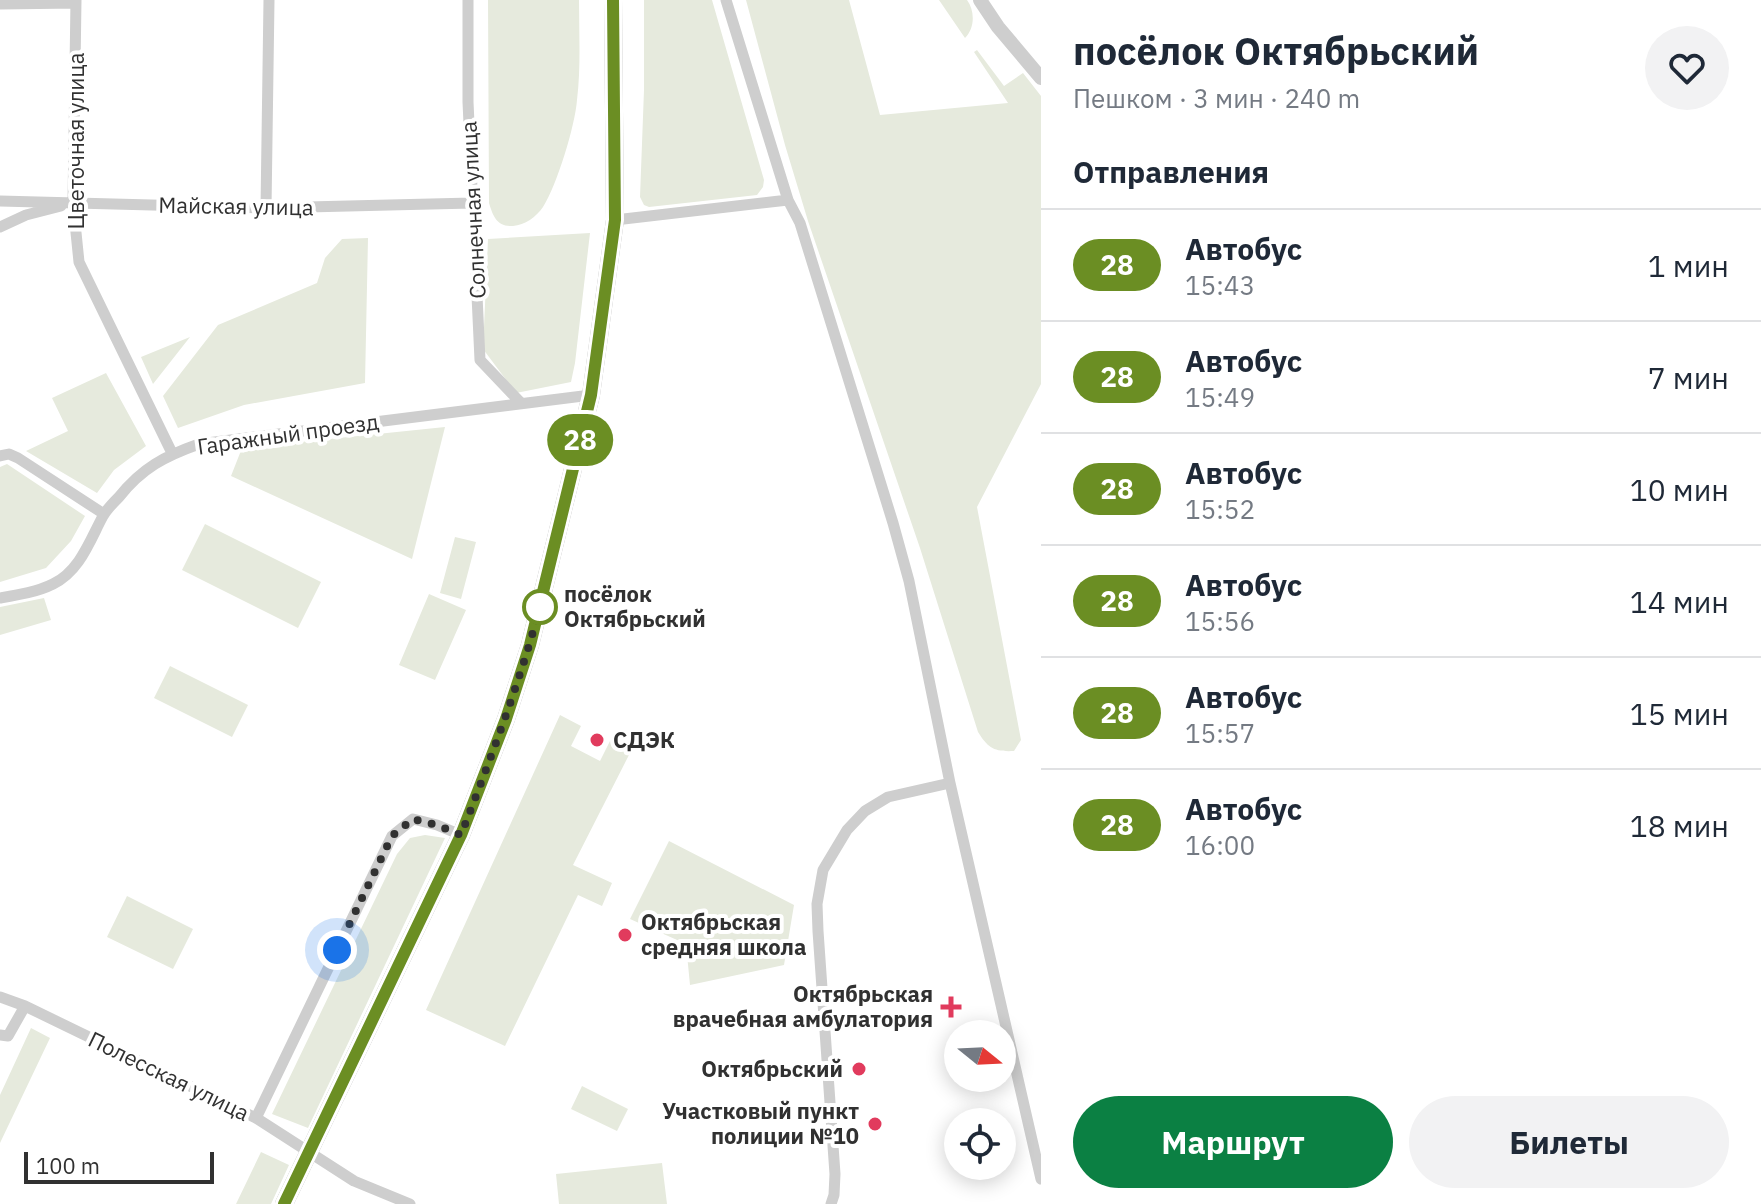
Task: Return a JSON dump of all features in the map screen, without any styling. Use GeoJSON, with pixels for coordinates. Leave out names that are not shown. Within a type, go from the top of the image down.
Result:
{"type":"FeatureCollection","features":[{"type":"Feature","properties":{"kind":"main road"},"geometry":{"type":"LineString","coordinates":[[284,1204],[461,835],[506,719],[530,645],[591,395],[615,220],[613,0]]}},
{"type":"Feature","properties":{"kind":"street"},"geometry":{"type":"LineString","coordinates":[[266,208],[269,0]]}},
{"type":"Feature","properties":{"kind":"street","name":"Солнечная улица"},"geometry":{"type":"LineString","coordinates":[[468,0],[468,102],[480,360],[521,403]]}},
{"type":"Feature","properties":{"kind":"street"},"geometry":{"type":"LineString","coordinates":[[726,0],[788,200],[800,223],[909,581],[950,783],[1041,1179]]}},
{"type":"Feature","properties":{"kind":"street"},"geometry":{"type":"LineString","coordinates":[[980,0],[998,27],[1041,78]]}},
{"type":"Feature","properties":{"kind":"street"},"geometry":{"type":"LineString","coordinates":[[0,4],[76,1]]}},
{"type":"Feature","properties":{"kind":"street","name":"Цветочная улица"},"geometry":{"type":"LineString","coordinates":[[76,1],[73,203],[79,262],[172,453]]}},
{"type":"Feature","properties":{"kind":"street"},"geometry":{"type":"LineString","coordinates":[[615,220],[788,200]]}},
{"type":"Feature","properties":{"kind":"street","name":"Майская улица"},"geometry":{"type":"LineString","coordinates":[[0,201],[266,208],[472,203]]}},
{"type":"Feature","properties":{"kind":"street"},"geometry":{"type":"LineString","coordinates":[[0,227],[26,215],[73,203]]}},
{"type":"Feature","properties":{"kind":"street","name":"Гаражный проезд"},"geometry":{"type":"LineString","coordinates":[[0,598],[55,583],[72,569],[89,546],[104,514],[129,484],[172,453],[199,444],[591,395]]}},
{"type":"Feature","properties":{"kind":"street"},"geometry":{"type":"LineString","coordinates":[[0,456],[9,454],[18,458],[104,514]]}},
{"type":"Feature","properties":{"kind":"street"},"geometry":{"type":"LineString","coordinates":[[831,1204],[835,1174],[817,904],[823,870],[847,830],[865,811],[888,797],[950,783]]}},
{"type":"Feature","properties":{"kind":"street"},"geometry":{"type":"LineString","coordinates":[[256,1118],[392,836],[413,819],[461,835]]}},
{"type":"Feature","properties":{"kind":"street","name":"Полесская улица"},"geometry":{"type":"LineString","coordinates":[[0,997],[25,1006],[256,1118],[354,1181],[410,1204]]}},
{"type":"Feature","properties":{"kind":"street"},"geometry":{"type":"LineString","coordinates":[[0,1035],[8,1036],[25,1006]]}},
{"type":"Feature","properties":{"kind":"shaded area"},"geometry":{"type":"Polygon","coordinates":[[[488,0],[579,0],[578,88],[569,139],[554,185],[543,207],[530,220],[513,226],[499,223],[489,203],[488,0]]]}},
{"type":"Feature","properties":{"kind":"shaded area"},"geometry":{"type":"Polygon","coordinates":[[[644,0],[712,0],[764,180],[757,195],[649,207],[644,205],[640,197],[644,0]]]}},
{"type":"Feature","properties":{"kind":"shaded area"},"geometry":{"type":"Polygon","coordinates":[[[746,0],[849,0],[880,115],[1008,103],[974,52],[977,50],[1004,86],[1023,73],[1041,96],[1041,384],[977,507],[1021,740],[1014,751],[992,748],[978,732],[920,548],[808,221],[746,0]]]}},
{"type":"Feature","properties":{"kind":"shaded area"},"geometry":{"type":"Polygon","coordinates":[[[939,0],[967,0],[973,19],[965,38],[939,0]]]}},
{"type":"Feature","properties":{"kind":"shaded area"},"geometry":{"type":"Polygon","coordinates":[[[590,233],[571,382],[516,393],[483,349],[488,239],[590,233]]]}},
{"type":"Feature","properties":{"kind":"shaded area"},"geometry":{"type":"Polygon","coordinates":[[[368,238],[365,383],[244,405],[178,428],[163,396],[218,325],[317,283],[325,258],[342,239],[368,238]]]}},
{"type":"Feature","properties":{"kind":"shaded area"},"geometry":{"type":"Polygon","coordinates":[[[190,337],[153,384],[141,357],[190,337]]]}},
{"type":"Feature","properties":{"kind":"shaded area"},"geometry":{"type":"Polygon","coordinates":[[[106,373],[146,446],[114,470],[97,493],[26,451],[68,431],[52,398],[106,373]]]}},
{"type":"Feature","properties":{"kind":"shaded area"},"geometry":{"type":"Polygon","coordinates":[[[445,427],[412,559],[231,476],[242,448],[445,427]]]}},
{"type":"Feature","properties":{"kind":"shaded area"},"geometry":{"type":"Polygon","coordinates":[[[7,464],[85,516],[71,541],[46,568],[0,582],[0,467],[7,464]]]}},
{"type":"Feature","properties":{"kind":"shaded area"},"geometry":{"type":"Polygon","coordinates":[[[205,524],[321,582],[298,628],[182,570],[205,524]]]}},
{"type":"Feature","properties":{"kind":"shaded area"},"geometry":{"type":"Polygon","coordinates":[[[455,537],[476,542],[461,599],[440,593],[455,537]]]}},
{"type":"Feature","properties":{"kind":"shaded area"},"geometry":{"type":"Polygon","coordinates":[[[429,594],[466,610],[435,680],[399,665],[429,594]]]}},
{"type":"Feature","properties":{"kind":"shaded area"},"geometry":{"type":"Polygon","coordinates":[[[44,598],[51,620],[0,635],[0,607],[44,598]]]}},
{"type":"Feature","properties":{"kind":"shaded area"},"geometry":{"type":"Polygon","coordinates":[[[170,666],[248,705],[232,737],[154,698],[170,666]]]}},
{"type":"Feature","properties":{"kind":"shaded area"},"geometry":{"type":"Polygon","coordinates":[[[560,715],[581,726],[571,746],[600,761],[610,741],[631,751],[573,865],[612,883],[602,906],[578,895],[505,1046],[426,1010],[560,715]]]}},
{"type":"Feature","properties":{"kind":"shaded area"},"geometry":{"type":"Polygon","coordinates":[[[425,835],[445,838],[308,1128],[272,1114],[397,854],[410,838],[425,835]]]}},
{"type":"Feature","properties":{"kind":"shaded area"},"geometry":{"type":"Polygon","coordinates":[[[669,841],[794,905],[784,965],[690,985],[686,944],[630,919],[669,841]]]}},
{"type":"Feature","properties":{"kind":"shaded area"},"geometry":{"type":"Polygon","coordinates":[[[127,896],[193,929],[173,969],[107,937],[127,896]]]}},
{"type":"Feature","properties":{"kind":"shaded area"},"geometry":{"type":"Polygon","coordinates":[[[31,1028],[50,1038],[0,1143],[0,1095],[31,1028]]]}},
{"type":"Feature","properties":{"kind":"shaded area"},"geometry":{"type":"Polygon","coordinates":[[[582,1086],[628,1109],[617,1131],[571,1109],[582,1086]]]}},
{"type":"Feature","properties":{"kind":"shaded area"},"geometry":{"type":"Polygon","coordinates":[[[261,1152],[289,1165],[271,1204],[236,1204],[261,1152]]]}},
{"type":"Feature","properties":{"kind":"shaded area"},"geometry":{"type":"Polygon","coordinates":[[[662,1163],[667,1204],[559,1204],[556,1174],[662,1163]]]}},
{"type":"Feature","properties":{"kind":"bus line","name":"28"},"geometry":{"type":"LineString","coordinates":[[284,1204],[461,835],[506,719],[530,645],[591,395],[615,220],[613,0]]}},
{"type":"Feature","properties":{"kind":"place","name":"посёлок Октябрьский"},"geometry":{"type":"Point","coordinates":[540,607]}},
{"type":"Feature","properties":{"kind":"place","name":"СДЭК"},"geometry":{"type":"Point","coordinates":[597,740]}},
{"type":"Feature","properties":{"kind":"place","name":"Октябрьская средняя школа"},"geometry":{"type":"Point","coordinates":[625,935]}},
{"type":"Feature","properties":{"kind":"place","name":"Октябрьская врачебная амбулатория"},"geometry":{"type":"Point","coordinates":[951,1007]}},
{"type":"Feature","properties":{"kind":"place","name":"Октябрьский"},"geometry":{"type":"Point","coordinates":[859,1069]}},
{"type":"Feature","properties":{"kind":"place","name":"Участковый пункт полиции №10"},"geometry":{"type":"Point","coordinates":[875,1124]}},
{"type":"Feature","properties":{"kind":"route"},"geometry":{"type":"LineString","coordinates":[[337,950],[392,836],[413,819],[461,835],[506,719],[540,607]]}}]}
